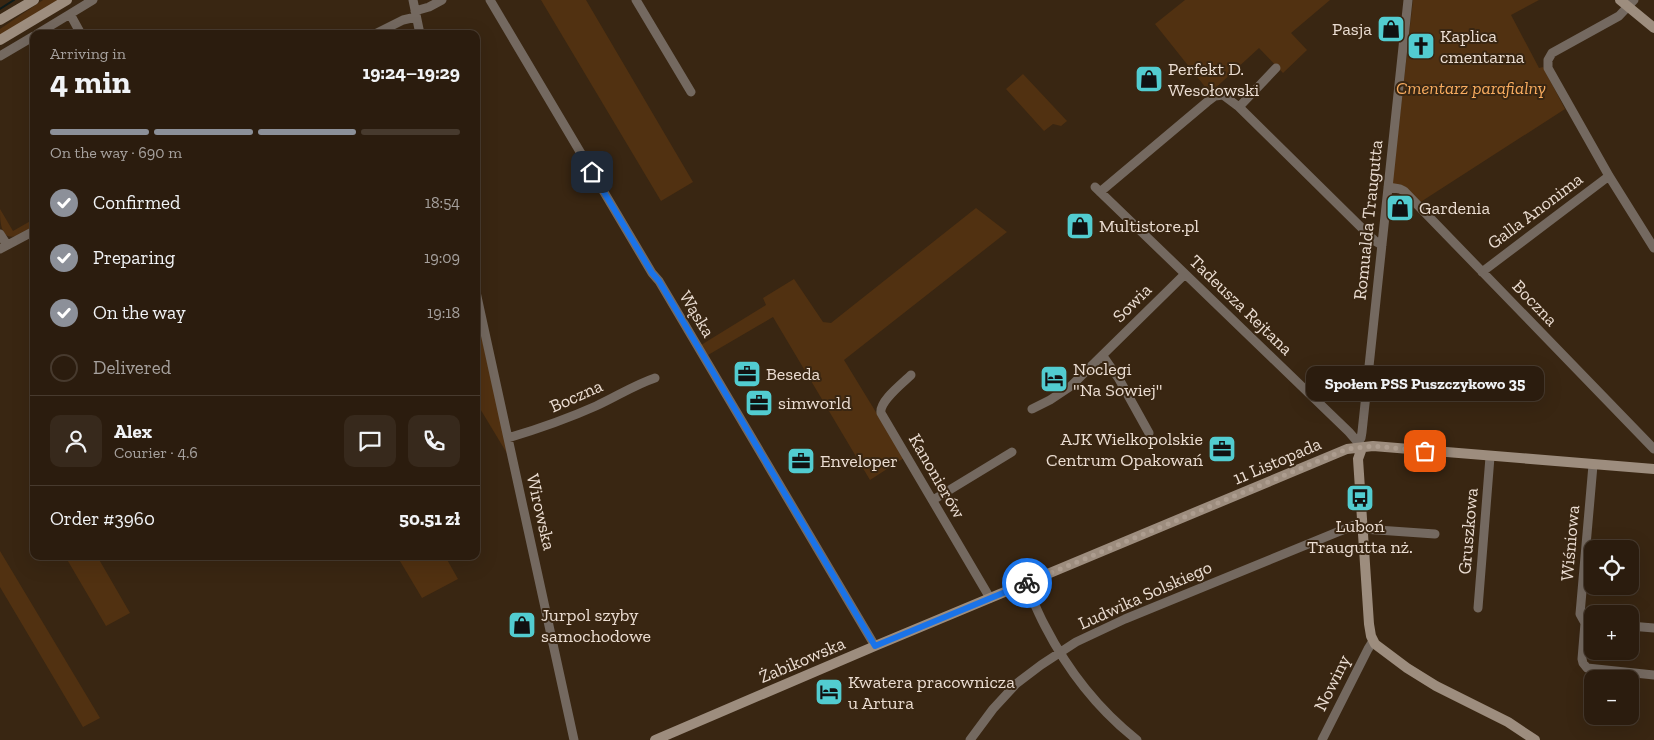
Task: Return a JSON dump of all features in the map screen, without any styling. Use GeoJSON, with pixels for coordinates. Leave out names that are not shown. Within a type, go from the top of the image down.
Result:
{"type":"FeatureCollection","features":[{"type":"Feature","properties":{"kind":"street"},"geometry":{"type":"LineString","coordinates":[[0,20],[34,0]]}},
{"type":"Feature","properties":{"kind":"street"},"geometry":{"type":"LineString","coordinates":[[0,40],[67,0]]}},
{"type":"Feature","properties":{"kind":"street"},"geometry":{"type":"LineString","coordinates":[[44,30],[93,0]]}},
{"type":"Feature","properties":{"kind":"street"},"geometry":{"type":"LineString","coordinates":[[413,0],[419,30]]}},
{"type":"Feature","properties":{"kind":"street"},"geometry":{"type":"LineString","coordinates":[[383,30],[442,0]]}},
{"type":"Feature","properties":{"kind":"street","name":"Wąska"},"geometry":{"type":"LineString","coordinates":[[490,0],[875,646]]}},
{"type":"Feature","properties":{"kind":"street"},"geometry":{"type":"LineString","coordinates":[[636,0],[692,92]]}},
{"type":"Feature","properties":{"kind":"street","name":"Romualda Traugutta"},"geometry":{"type":"LineString","coordinates":[[1373,641],[1369,624],[1358,459],[1408,0]]}},
{"type":"Feature","properties":{"kind":"street"},"geometry":{"type":"LineString","coordinates":[[1620,0],[1654,28]]}},
{"type":"Feature","properties":{"kind":"street"},"geometry":{"type":"LineString","coordinates":[[1629,7],[1619,16],[1556,50],[1550,56],[1548,64],[1549,71],[1608,176],[1654,248]]}},
{"type":"Feature","properties":{"kind":"street"},"geometry":{"type":"LineString","coordinates":[[70,14],[79,30]]}},
{"type":"Feature","properties":{"kind":"street"},"geometry":{"type":"LineString","coordinates":[[0,56],[30,38]]}},
{"type":"Feature","properties":{"kind":"street"},"geometry":{"type":"LineString","coordinates":[[1276,68],[1239,107],[1374,242],[1382,245]]}},
{"type":"Feature","properties":{"kind":"street","name":"Tadeusza Rejtana"},"geometry":{"type":"LineString","coordinates":[[1239,107],[1223,95],[1216,96],[1098,190],[1360,445]]}},
{"type":"Feature","properties":{"kind":"street","name":"Galla Anonima"},"geometry":{"type":"LineString","coordinates":[[1482,272],[1608,176]]}},
{"type":"Feature","properties":{"kind":"street","name":"Boczna"},"geometry":{"type":"LineString","coordinates":[[1388,187],[1402,190],[1654,449]]}},
{"type":"Feature","properties":{"kind":"street"},"geometry":{"type":"LineString","coordinates":[[0,234],[3,247],[30,233]]}},
{"type":"Feature","properties":{"kind":"street","name":"Sowia"},"geometry":{"type":"LineString","coordinates":[[1032,409],[1064,391],[1103,356],[1185,274]]}},
{"type":"Feature","properties":{"kind":"street","name":"Wirowska"},"geometry":{"type":"LineString","coordinates":[[480,310],[574,740]]}},
{"type":"Feature","properties":{"kind":"street"},"geometry":{"type":"LineString","coordinates":[[1103,356],[1119,379],[1149,433]]}},
{"type":"Feature","properties":{"kind":"street","name":"Kanonierów"},"geometry":{"type":"LineString","coordinates":[[911,375],[884,402],[881,409],[886,422],[990,598]]}},
{"type":"Feature","properties":{"kind":"street","name":"Boczna"},"geometry":{"type":"LineString","coordinates":[[508,438],[558,422],[598,405],[638,384],[655,378]]}},
{"type":"Feature","properties":{"kind":"street","name":"11 Listopada"},"geometry":{"type":"LineString","coordinates":[[990,598],[1360,445],[1654,470]]}},
{"type":"Feature","properties":{"kind":"street"},"geometry":{"type":"LineString","coordinates":[[932,500],[1012,452]]}},
{"type":"Feature","properties":{"kind":"street","name":"Gruszkowa"},"geometry":{"type":"LineString","coordinates":[[1478,608],[1490,456]]}},
{"type":"Feature","properties":{"kind":"street","name":"Wiśniowa"},"geometry":{"type":"LineString","coordinates":[[1584,620],[1580,617],[1580,612],[1593,465]]}},
{"type":"Feature","properties":{"kind":"street","name":"Ludwika Solskiego"},"geometry":{"type":"LineString","coordinates":[[970,740],[1006,694],[1031,672],[1060,652],[1120,621],[1358,523],[1363,526]]}},
{"type":"Feature","properties":{"kind":"street"},"geometry":{"type":"LineString","coordinates":[[1363,526],[1435,534]]}},
{"type":"Feature","properties":{"kind":"street"},"geometry":{"type":"LineString","coordinates":[[1026,584],[1045,628],[1060,652],[1098,704],[1113,720],[1137,740]]}},
{"type":"Feature","properties":{"kind":"street","name":"Żabikowska"},"geometry":{"type":"LineString","coordinates":[[655,740],[990,598]]}},
{"type":"Feature","properties":{"kind":"street"},"geometry":{"type":"LineString","coordinates":[[1639,627],[1654,628]]}},
{"type":"Feature","properties":{"kind":"street"},"geometry":{"type":"LineString","coordinates":[[1373,641],[1385,653],[1430,683],[1508,722],[1535,740]]}},
{"type":"Feature","properties":{"kind":"street","name":"Nowiny"},"geometry":{"type":"LineString","coordinates":[[1322,740],[1373,641]]}},
{"type":"Feature","properties":{"kind":"street","name":"Wiśniowa"},"geometry":{"type":"LineString","coordinates":[[1584,649],[1582,663],[1587,668],[1654,675]]}},
{"type":"Feature","properties":{"kind":"green space"},"geometry":{"type":"Polygon","coordinates":[[[43,0],[59,0],[0,36],[0,29],[43,0]]]}},
{"type":"Feature","properties":{"kind":"green space"},"geometry":{"type":"Polygon","coordinates":[[[541,0],[586,0],[693,182],[661,201],[541,0]]]}},
{"type":"Feature","properties":{"kind":"green space"},"geometry":{"type":"Polygon","coordinates":[[[1185,0],[1330,0],[1291,33],[1307,50],[1283,73],[1259,48],[1210,93],[1155,24],[1185,0]]]}},
{"type":"Feature","properties":{"kind":"green space","name":"Cmentarz parafialny"},"geometry":{"type":"Polygon","coordinates":[[[1413,0],[1539,0],[1511,15],[1539,68],[1543,67],[1565,109],[1419,203],[1400,184],[1397,186],[1392,185],[1413,0]]]}},
{"type":"Feature","properties":{"kind":"green space"},"geometry":{"type":"Polygon","coordinates":[[[1023,74],[1067,121],[1061,126],[1053,124],[1044,131],[1006,89],[1023,74]]]}},
{"type":"Feature","properties":{"kind":"green space"},"geometry":{"type":"Polygon","coordinates":[[[976,208],[1007,232],[844,360],[904,458],[870,480],[773,317],[708,355],[701,345],[766,305],[763,298],[794,279],[823,322],[831,323],[976,208]]]}},
{"type":"Feature","properties":{"kind":"green space"},"geometry":{"type":"Polygon","coordinates":[[[0,209],[13,231],[30,221],[30,229],[11,237],[4,232],[0,218],[0,209]]]}},
{"type":"Feature","properties":{"kind":"green space"},"geometry":{"type":"Polygon","coordinates":[[[480,329],[508,455],[480,409],[480,329]]]}},
{"type":"Feature","properties":{"kind":"green space"},"geometry":{"type":"Polygon","coordinates":[[[0,551],[100,718],[83,727],[0,587],[0,551]]]}},
{"type":"Feature","properties":{"kind":"green space"},"geometry":{"type":"Polygon","coordinates":[[[67,560],[99,560],[130,613],[106,626],[67,560]]]}},
{"type":"Feature","properties":{"kind":"green space"},"geometry":{"type":"Polygon","coordinates":[[[399,560],[447,560],[458,579],[422,598],[399,560]]]}},
{"type":"Feature","properties":{"kind":"waterway"},"geometry":{"type":"LineString","coordinates":[[0,9],[14,0]]}},
{"type":"Feature","properties":{"kind":"way so far"},"geometry":{"type":"LineString","coordinates":[[1027,583],[1347,449],[1373,446],[1425,451]]}},
{"type":"Feature","properties":{"kind":"place","name":"Pasja"},"geometry":{"type":"Point","coordinates":[1391,29]}},
{"type":"Feature","properties":{"kind":"place","name":"Kaplica cmentarna"},"geometry":{"type":"Point","coordinates":[1421,46]}},
{"type":"Feature","properties":{"kind":"place","name":"Perfekt D. Wesołowski"},"geometry":{"type":"Point","coordinates":[1149,79]}},
{"type":"Feature","properties":{"kind":"place","name":"Gardenia"},"geometry":{"type":"Point","coordinates":[1400,208]}},
{"type":"Feature","properties":{"kind":"place","name":"Multistore.pl"},"geometry":{"type":"Point","coordinates":[1080,226]}},
{"type":"Feature","properties":{"kind":"place","name":"Beseda"},"geometry":{"type":"Point","coordinates":[747,374]}},
{"type":"Feature","properties":{"kind":"place","name":"Noclegi \"Na Sowiej\""},"geometry":{"type":"Point","coordinates":[1054,379]}},
{"type":"Feature","properties":{"kind":"place","name":"simworld"},"geometry":{"type":"Point","coordinates":[759,403]}},
{"type":"Feature","properties":{"kind":"place","name":"AJK Wielkopolskie Centrum Opakowań"},"geometry":{"type":"Point","coordinates":[1222,449]}},
{"type":"Feature","properties":{"kind":"place","name":"Społem PSS Puszczykowo 35"},"geometry":{"type":"Point","coordinates":[1425,451]}},
{"type":"Feature","properties":{"kind":"place","name":"Enveloper"},"geometry":{"type":"Point","coordinates":[801,461]}},
{"type":"Feature","properties":{"kind":"place","name":"Luboń Traugutta nż."},"geometry":{"type":"Point","coordinates":[1360,498]}},
{"type":"Feature","properties":{"kind":"place","name":"Jurpol szyby samochodowe"},"geometry":{"type":"Point","coordinates":[522,625]}},
{"type":"Feature","properties":{"kind":"place","name":"Kwatera pracownicza u Artura"},"geometry":{"type":"Point","coordinates":[829,692]}},
{"type":"Feature","properties":{"kind":"route"},"geometry":{"type":"LineString","coordinates":[[592,172],[652,273],[659,281],[875,646],[1027,583]]}}]}
